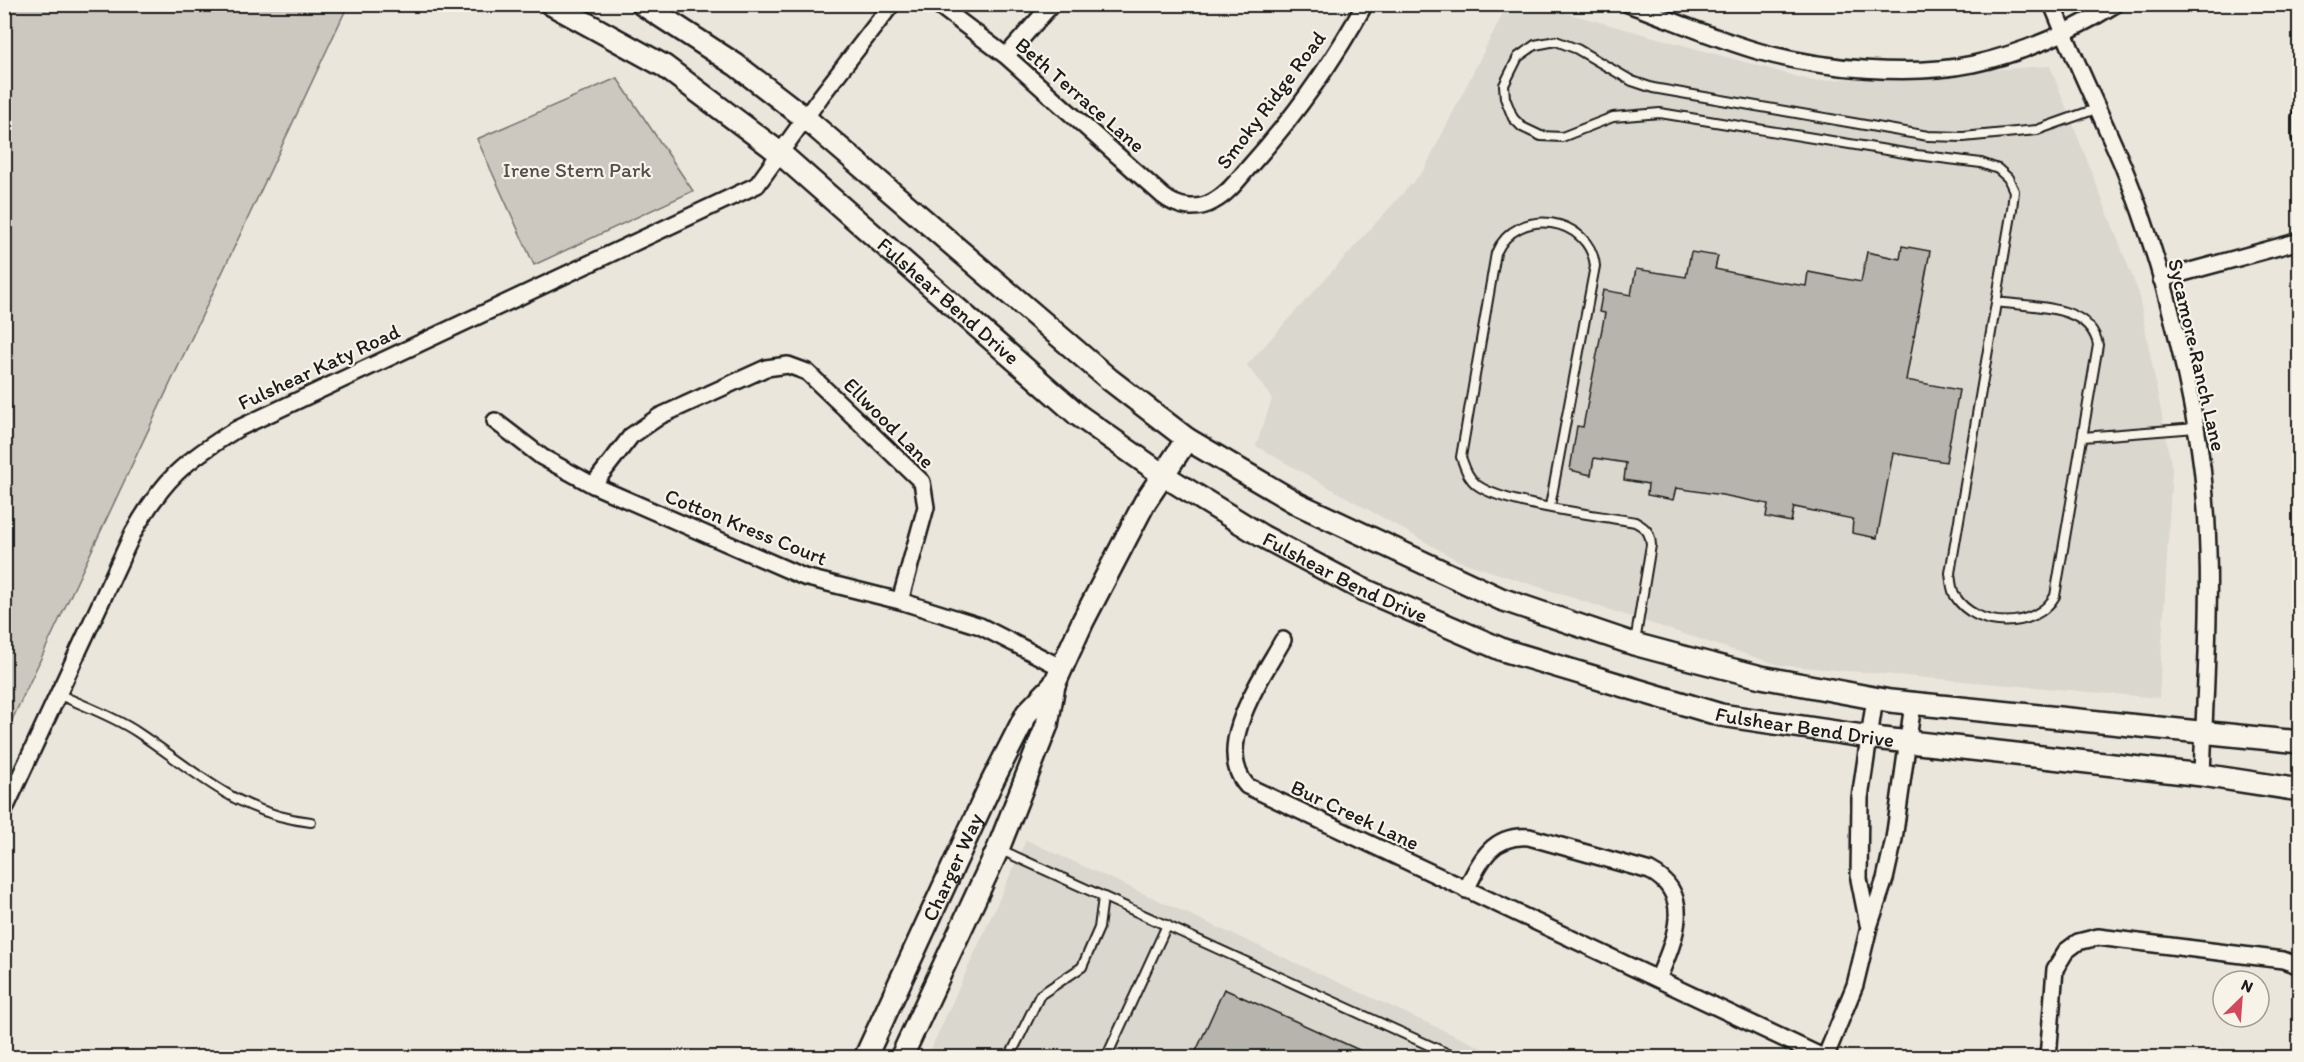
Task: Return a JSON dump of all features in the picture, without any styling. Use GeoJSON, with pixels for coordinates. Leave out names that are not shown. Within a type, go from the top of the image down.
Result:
{"type":"FeatureCollection","features":[{"type":"Feature","properties":{"kind":"street","name":"Fulshear Bend Drive"},"geometry":{"type":"LineString","coordinates":[[551,4],[663,66],[781,154],[1078,415],[1163,475],[1263,536],[1362,589],[1503,650],[1721,715],[1869,737],[2202,775],[2300,790]]}},
{"type":"Feature","properties":{"kind":"street","name":"Fulshear Bend Drive"},"geometry":{"type":"LineString","coordinates":[[642,4],[736,65],[805,118],[1109,379],[1187,440],[1298,504],[1383,546],[1501,599],[1634,644],[1761,676],[1875,698],[1913,704],[2300,742]]}},
{"type":"Feature","properties":{"kind":"street","name":"Fulshear Katy Road"},"geometry":{"type":"LineString","coordinates":[[4,811],[133,533],[150,502],[169,477],[206,448],[237,429],[757,185],[892,4]]}},
{"type":"Feature","properties":{"kind":"street","name":"Beth Terrace Lane"},"geometry":{"type":"LineString","coordinates":[[937,4],[1006,56],[1163,196],[1183,207],[1198,207]]}},
{"type":"Feature","properties":{"kind":"street"},"geometry":{"type":"LineString","coordinates":[[1006,56],[1052,4]]}},
{"type":"Feature","properties":{"kind":"street","name":"Smoky Ridge Road"},"geometry":{"type":"LineString","coordinates":[[1198,207],[1213,202],[1227,192],[1257,159],[1312,87],[1365,4]]}},
{"type":"Feature","properties":{"kind":"street"},"geometry":{"type":"LineString","coordinates":[[1628,4],[1760,51],[1843,67],[1888,69],[1971,64],[2005,55],[2063,33],[2116,4]]}},
{"type":"Feature","properties":{"kind":"street","name":"Sycamore Ranch Lane"},"geometry":{"type":"LineString","coordinates":[[2052,4],[2126,176],[2162,279],[2196,428],[2210,582],[2202,775]]}},
{"type":"Feature","properties":{"kind":"street"},"geometry":{"type":"LineString","coordinates":[[2300,117],[2300,137]]}},
{"type":"Feature","properties":{"kind":"street"},"geometry":{"type":"LineString","coordinates":[[2162,279],[2300,241]]}},
{"type":"Feature","properties":{"kind":"street","name":"Ellwood Lane"},"geometry":{"type":"LineString","coordinates":[[593,484],[631,436],[660,416],[766,368],[788,364],[807,372],[922,482],[926,507],[900,601]]}},
{"type":"Feature","properties":{"kind":"street","name":"Cotton Kress Court"},"geometry":{"type":"LineString","coordinates":[[495,421],[542,458],[593,484],[804,577],[900,601],[980,626],[1058,676]]}},
{"type":"Feature","properties":{"kind":"street","name":"Charger Way"},"geometry":{"type":"LineString","coordinates":[[902,1058],[998,849],[1047,725],[1058,676],[1083,621],[1145,502],[1187,440]]}},
{"type":"Feature","properties":{"kind":"street","name":"Bur Creek Lane"},"geometry":{"type":"LineString","coordinates":[[1283,640],[1236,735],[1233,748],[1236,768],[1247,786],[1259,794],[1825,1058]]}},
{"type":"Feature","properties":{"kind":"street","name":"Charger Way"},"geometry":{"type":"LineString","coordinates":[[865,1058],[967,834],[1027,713],[1058,676]]}},
{"type":"Feature","properties":{"kind":"street"},"geometry":{"type":"LineString","coordinates":[[1869,927],[1859,879],[1860,798],[1875,698]]}},
{"type":"Feature","properties":{"kind":"street"},"geometry":{"type":"LineString","coordinates":[[1825,1058],[1855,985],[1869,927],[1885,879],[1894,838],[1913,704]]}},
{"type":"Feature","properties":{"kind":"street"},"geometry":{"type":"LineString","coordinates":[[967,834],[998,849]]}},
{"type":"Feature","properties":{"kind":"street"},"geometry":{"type":"LineString","coordinates":[[1466,890],[1487,851],[1502,840],[1515,837],[1529,837],[1650,871],[1667,884],[1678,906],[1677,926],[1658,979]]}},
{"type":"Feature","properties":{"kind":"street"},"geometry":{"type":"LineString","coordinates":[[2048,1058],[2055,969],[2066,951],[2085,940],[2098,937],[2172,944],[2283,960],[2300,966]]}},
{"type":"Feature","properties":{"kind":"lane"},"geometry":{"type":"LineString","coordinates":[[1996,302],[2073,315],[2092,327],[2098,345],[2098,357],[2060,578],[2050,605],[2043,612],[2025,621],[1998,620],[1972,612],[1955,596],[1950,573],[2014,191],[2008,178],[1998,169],[1981,163],[1917,155],[1660,113],[1613,117],[1562,137],[1541,136],[1522,127],[1509,109],[1504,85],[1512,65],[1518,57],[1535,45],[1556,41],[1577,49],[1632,81],[1653,88],[1928,136],[1963,137],[2029,131],[2096,109]]}},
{"type":"Feature","properties":{"kind":"lane"},"geometry":{"type":"LineString","coordinates":[[1550,506],[1595,266],[1594,254],[1577,234],[1563,227],[1530,223],[1509,233],[1496,253],[1461,458],[1475,483],[1487,492],[1550,506],[1635,522],[1650,534],[1651,545],[1634,644]]}},
{"type":"Feature","properties":{"kind":"lane"},"geometry":{"type":"LineString","coordinates":[[2083,437],[2196,428]]}},
{"type":"Feature","properties":{"kind":"lane"},"geometry":{"type":"LineString","coordinates":[[58,694],[135,730],[232,799],[290,820],[311,822]]}},
{"type":"Feature","properties":{"kind":"lane"},"geometry":{"type":"LineString","coordinates":[[998,849],[1457,1058]]}},
{"type":"Feature","properties":{"kind":"lane"},"geometry":{"type":"LineString","coordinates":[[1009,1058],[1040,995],[1082,967],[1100,928],[1103,897]]}},
{"type":"Feature","properties":{"kind":"lane"},"geometry":{"type":"LineString","coordinates":[[1106,1058],[1167,925]]}},
{"type":"Feature","properties":{"kind":"shaded area"},"geometry":{"type":"Polygon","coordinates":[[[1507,5],[1523,5],[1563,12],[1813,81],[2050,66],[2138,291],[2172,469],[2159,698],[1779,665],[1459,561],[1256,446],[1272,399],[1247,365],[1424,170],[1507,5]]]}},
{"type":"Feature","properties":{"kind":"shaded area"},"geometry":{"type":"Polygon","coordinates":[[[1026,840],[1502,1057],[927,1058],[1026,840]]]}},
{"type":"Feature","properties":{"kind":"green space"},"geometry":{"type":"Polygon","coordinates":[[[4,5],[348,5],[5,735],[4,5]]]}},
{"type":"Feature","properties":{"kind":"green space","name":"Irene Stern Park"},"geometry":{"type":"Polygon","coordinates":[[[617,78],[693,191],[534,265],[477,139],[617,78]]]}},
{"type":"Feature","properties":{"kind":"building"},"geometry":{"type":"Polygon","coordinates":[[[1902,246],[1930,251],[1906,380],[1959,390],[1946,462],[1893,453],[1877,538],[1852,533],[1853,519],[1794,507],[1791,522],[1766,517],[1768,504],[1722,495],[1676,488],[1673,500],[1647,495],[1648,484],[1624,480],[1626,463],[1594,458],[1591,475],[1570,470],[1577,426],[1583,427],[1605,313],[1599,312],[1603,290],[1631,295],[1636,269],[1686,277],[1691,252],[1718,256],[1715,269],[1772,281],[1806,286],[1808,272],[1861,282],[1867,252],[1900,259],[1902,246]]]}},
{"type":"Feature","properties":{"kind":"building"},"geometry":{"type":"Polygon","coordinates":[[[1224,989],[1273,1011],[1377,1058],[1193,1058],[1224,989]]]}}]}
